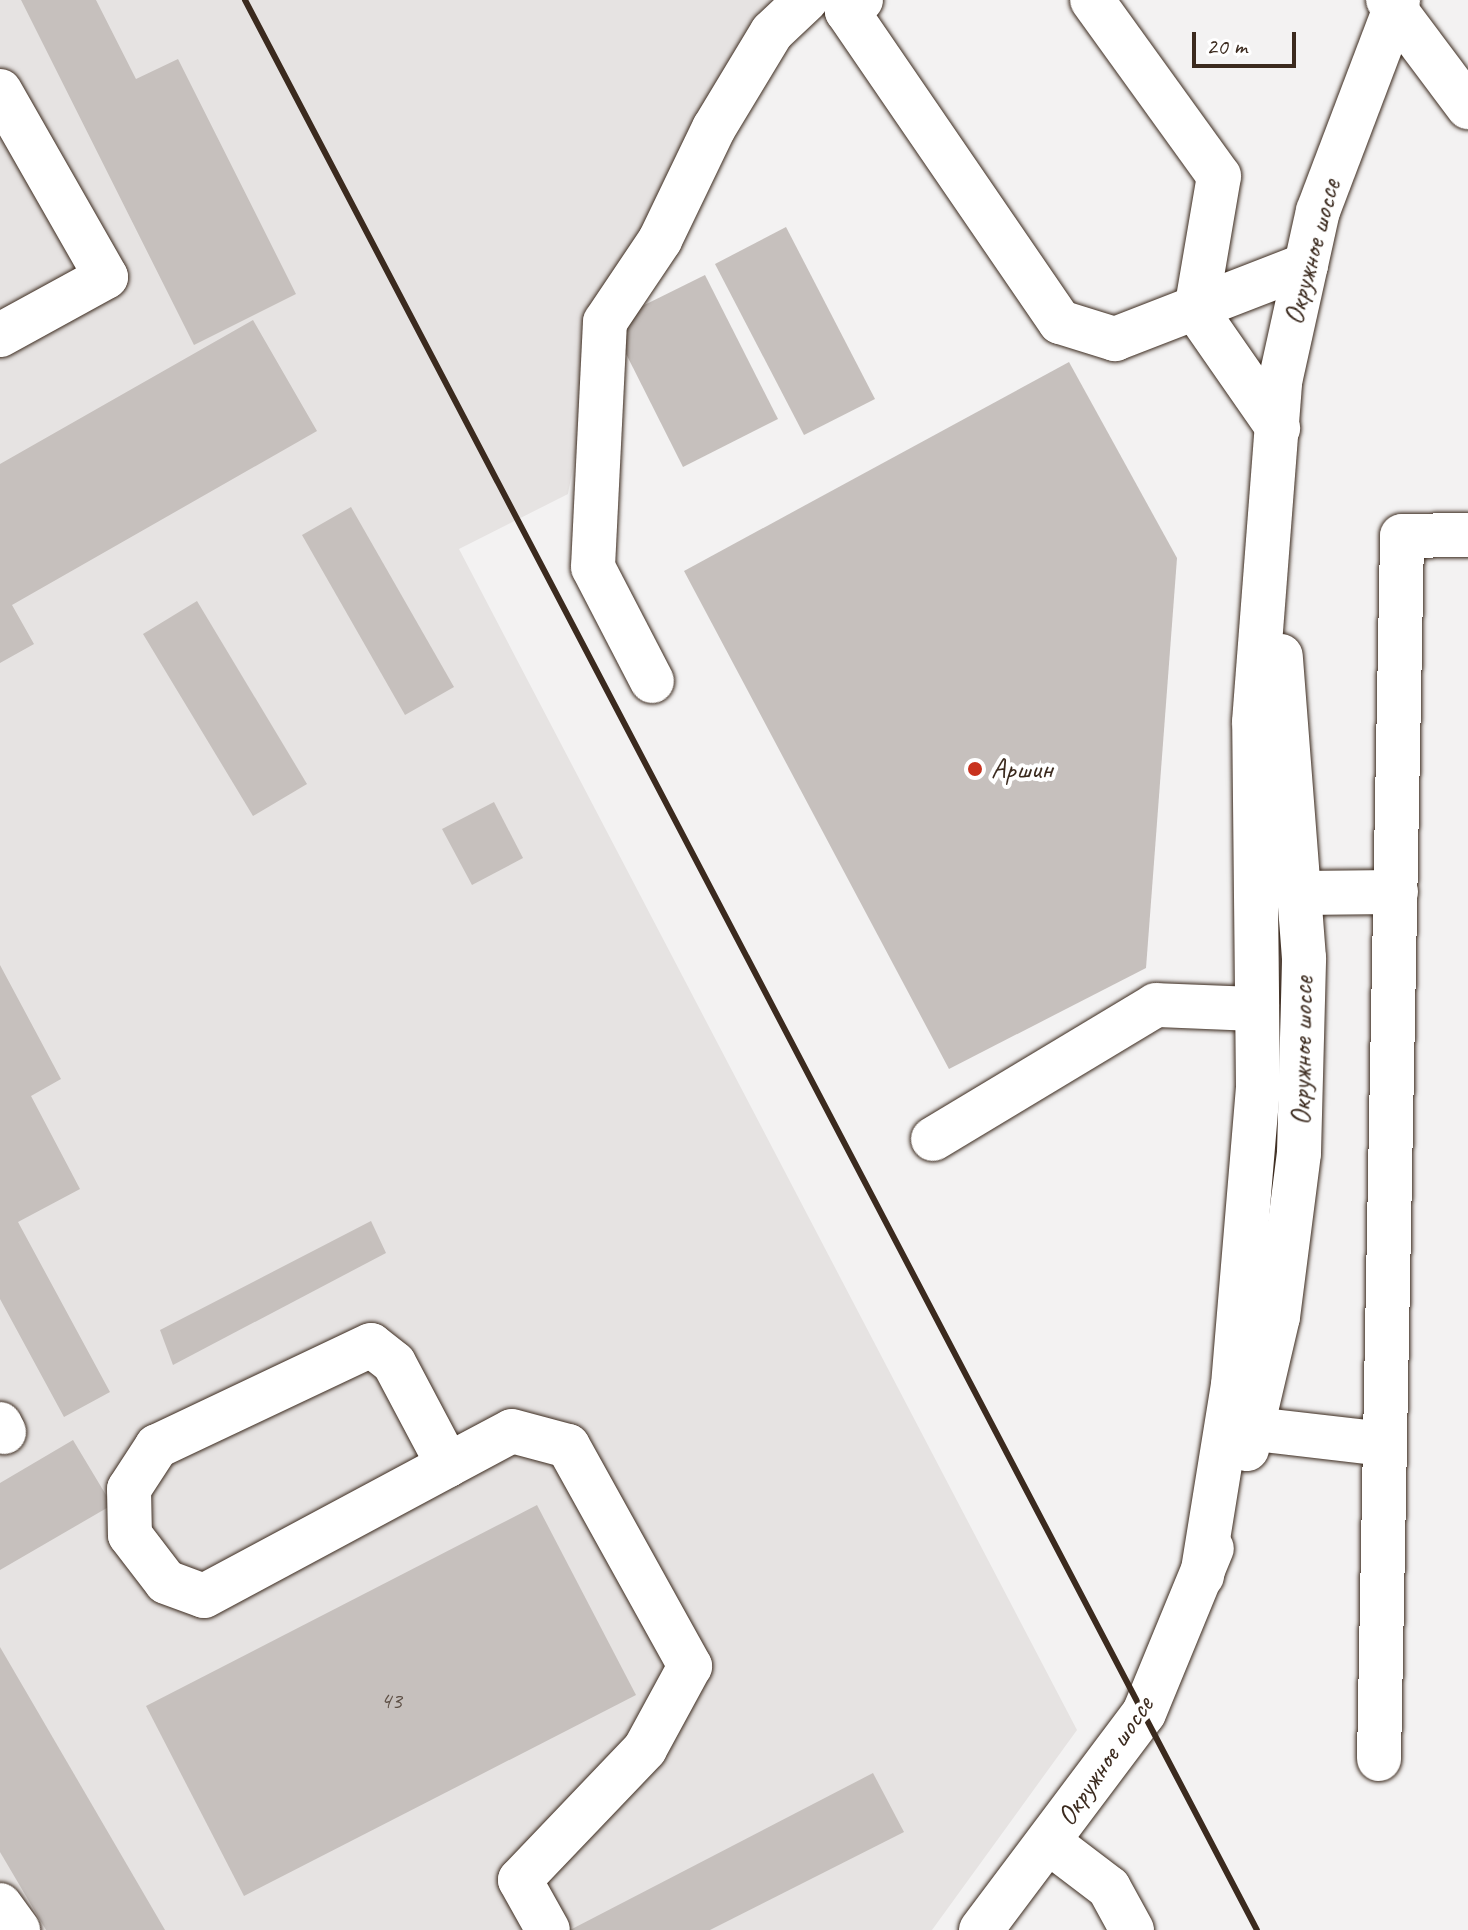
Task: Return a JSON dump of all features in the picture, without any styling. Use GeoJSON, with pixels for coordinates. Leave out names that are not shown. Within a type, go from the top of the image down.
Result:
{"type":"FeatureCollection","features":[{"type":"Feature","properties":{"kind":"main road"},"geometry":{"type":"LineString","coordinates":[[652,681],[593,567],[605,322],[660,240],[714,128],[772,32],[806,0]]}},
{"type":"Feature","properties":{"kind":"main road"},"geometry":{"type":"LineString","coordinates":[[861,0],[847,11],[1060,322],[1115,339],[1306,265]]}},
{"type":"Feature","properties":{"kind":"main road"},"geometry":{"type":"LineString","coordinates":[[1092,0],[1219,176],[1196,310],[1278,428]]}},
{"type":"Feature","properties":{"kind":"main road"},"geometry":{"type":"LineString","coordinates":[[1393,3],[1468,107]]}},
{"type":"Feature","properties":{"kind":"main road","name":"Окружное шоссе"},"geometry":{"type":"LineString","coordinates":[[1202,1576],[1233,1385],[1258,1087],[1254,722],[1280,382],[1318,211],[1393,3]]}},
{"type":"Feature","properties":{"kind":"main road"},"geometry":{"type":"LineString","coordinates":[[0,91],[106,277],[0,335]]}},
{"type":"Feature","properties":{"kind":"main road","name":"Окружное шоссе"},"geometry":{"type":"LineString","coordinates":[[981,1930],[1050,1843],[1144,1713],[1202,1576],[1255,1429],[1299,1153],[1299,893],[1271,514]]}},
{"type":"Feature","properties":{"kind":"main road"},"geometry":{"type":"LineString","coordinates":[[1379,1759],[1402,536],[1468,535]]}},
{"type":"Feature","properties":{"kind":"main road"},"geometry":{"type":"LineString","coordinates":[[1299,893],[1396,892]]}},
{"type":"Feature","properties":{"kind":"main road"},"geometry":{"type":"LineString","coordinates":[[933,1139],[1156,1005],[1257,1009]]}},
{"type":"Feature","properties":{"kind":"main road"},"geometry":{"type":"LineString","coordinates":[[448,1465],[394,1363],[371,1345],[157,1446],[129,1489],[130,1535],[166,1582],[204,1596],[512,1431],[568,1446],[690,1666],[645,1749],[520,1880],[548,1930]]}},
{"type":"Feature","properties":{"kind":"main road"},"geometry":{"type":"LineString","coordinates":[[1255,1429],[1385,1444]]}},
{"type":"Feature","properties":{"kind":"main road"},"geometry":{"type":"LineString","coordinates":[[1050,1843],[1109,1888],[1132,1930]]}},
{"type":"Feature","properties":{"kind":"main road"},"geometry":{"type":"LineString","coordinates":[[0,1905],[18,1930]]}},
{"type":"Feature","properties":{"kind":"shaded area"},"geometry":{"type":"Polygon","coordinates":[[[0,0],[783,0],[599,325],[568,494],[459,549],[1077,1730],[932,1930],[0,1930],[0,0]]]}},
{"type":"Feature","properties":{"kind":"building"},"geometry":{"type":"Polygon","coordinates":[[[21,0],[96,0],[136,79],[178,59],[296,294],[194,345],[21,0]]]}},
{"type":"Feature","properties":{"kind":"building"},"geometry":{"type":"Polygon","coordinates":[[[786,227],[875,399],[804,435],[715,264],[786,227]]]}},
{"type":"Feature","properties":{"kind":"building"},"geometry":{"type":"Polygon","coordinates":[[[705,275],[778,419],[683,467],[610,322],[705,275]]]}},
{"type":"Feature","properties":{"kind":"building"},"geometry":{"type":"Polygon","coordinates":[[[253,320],[317,431],[12,605],[34,644],[0,663],[0,464],[253,320]]]}},
{"type":"Feature","properties":{"kind":"building","name":"Аршин"},"geometry":{"type":"Polygon","coordinates":[[[1069,362],[1177,558],[1146,968],[949,1069],[684,571],[1069,362]]]}},
{"type":"Feature","properties":{"kind":"building"},"geometry":{"type":"Polygon","coordinates":[[[351,507],[454,687],[405,715],[302,535],[351,507]]]}},
{"type":"Feature","properties":{"kind":"building"},"geometry":{"type":"Polygon","coordinates":[[[197,601],[307,784],[253,816],[143,634],[197,601]]]}},
{"type":"Feature","properties":{"kind":"building"},"geometry":{"type":"Polygon","coordinates":[[[494,802],[523,858],[472,885],[442,829],[494,802]]]}},
{"type":"Feature","properties":{"kind":"building"},"geometry":{"type":"Polygon","coordinates":[[[0,965],[61,1079],[31,1096],[80,1189],[18,1222],[110,1392],[64,1417],[0,1299],[0,965]]]}},
{"type":"Feature","properties":{"kind":"building"},"geometry":{"type":"Polygon","coordinates":[[[371,1221],[386,1253],[173,1365],[160,1330],[371,1221]]]}},
{"type":"Feature","properties":{"kind":"building"},"geometry":{"type":"Polygon","coordinates":[[[73,1440],[112,1505],[0,1570],[0,1483],[73,1440]]]}},
{"type":"Feature","properties":{"kind":"building"},"geometry":{"type":"Polygon","coordinates":[[[537,1505],[636,1695],[244,1896],[146,1706],[537,1505]]]}},
{"type":"Feature","properties":{"kind":"building"},"geometry":{"type":"Polygon","coordinates":[[[0,1647],[165,1930],[46,1930],[0,1852],[0,1647]]]}},
{"type":"Feature","properties":{"kind":"building"},"geometry":{"type":"Polygon","coordinates":[[[873,1773],[904,1832],[710,1930],[570,1930],[873,1773]]]}},
{"type":"Feature","properties":{"kind":"railway"},"geometry":{"type":"LineString","coordinates":[[245,0],[1257,1930]]}},
{"type":"Feature","properties":{"kind":"place","name":"Аршин"},"geometry":{"type":"Point","coordinates":[975,769]}}]}
